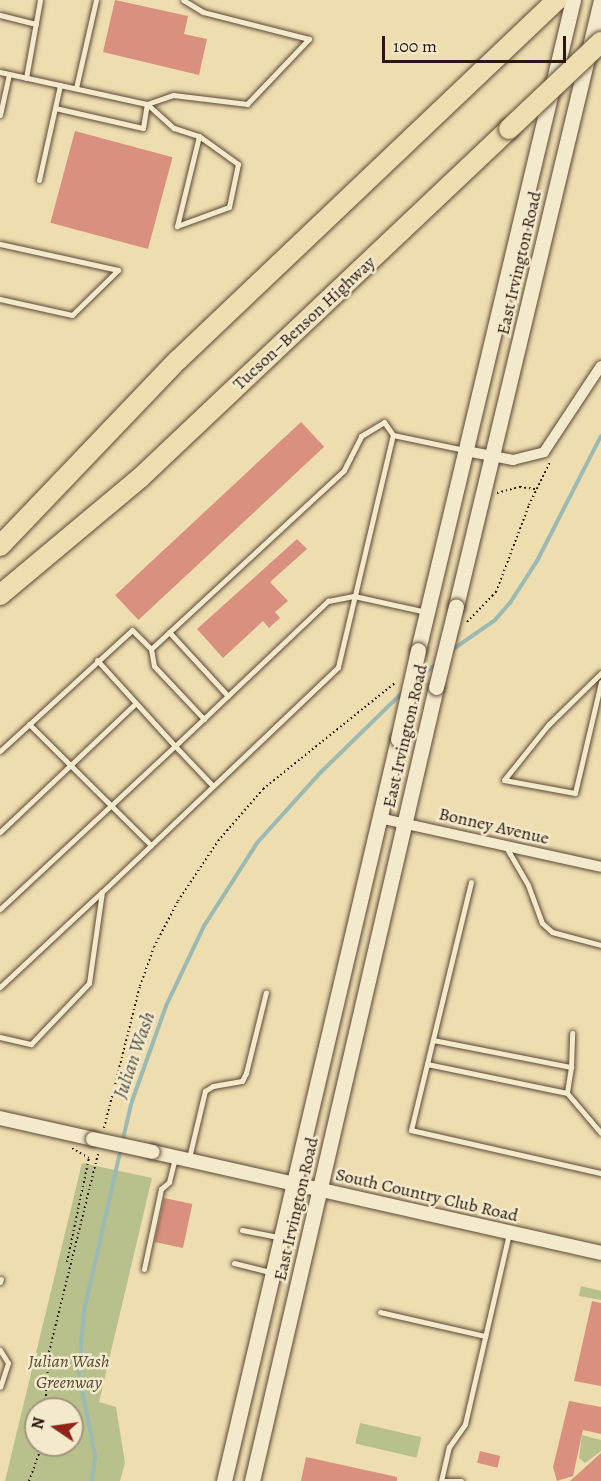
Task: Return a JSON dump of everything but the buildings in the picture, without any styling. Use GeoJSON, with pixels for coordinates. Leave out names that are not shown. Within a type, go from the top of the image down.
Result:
{"type":"FeatureCollection","features":[{"type":"Feature","properties":{"kind":"highway"},"geometry":{"type":"LineString","coordinates":[[0,546],[178,360],[557,0]]}},
{"type":"Feature","properties":{"kind":"highway","name":"Tucson–Benson Highway"},"geometry":{"type":"LineString","coordinates":[[0,594],[140,478],[601,42]]}},
{"type":"Feature","properties":{"kind":"highway"},"geometry":{"type":"LineString","coordinates":[[508,132],[601,53]]}},
{"type":"Feature","properties":{"kind":"main road","name":"East Irvington Road"},"geometry":{"type":"LineString","coordinates":[[224,1481],[573,0]]}},
{"type":"Feature","properties":{"kind":"main road","name":"East Irvington Road"},"geometry":{"type":"LineString","coordinates":[[252,1481],[436,687],[495,456],[601,0]]}},
{"type":"Feature","properties":{"kind":"street"},"geometry":{"type":"LineString","coordinates":[[466,451],[513,460],[544,452],[601,366]]}},
{"type":"Feature","properties":{"kind":"street","name":"Bonney Avenue"},"geometry":{"type":"LineString","coordinates":[[379,818],[601,867]]}},
{"type":"Feature","properties":{"kind":"street","name":"South Country Club Road"},"geometry":{"type":"LineString","coordinates":[[0,1118],[99,1138],[601,1253]]}},
{"type":"Feature","properties":{"kind":"lane"},"geometry":{"type":"LineString","coordinates":[[26,78],[40,0]]}},
{"type":"Feature","properties":{"kind":"lane"},"geometry":{"type":"LineString","coordinates":[[75,88],[96,0]]}},
{"type":"Feature","properties":{"kind":"lane"},"geometry":{"type":"LineString","coordinates":[[147,104],[173,95],[247,104],[309,39],[203,12],[183,0]]}},
{"type":"Feature","properties":{"kind":"lane"},"geometry":{"type":"LineString","coordinates":[[0,15],[36,24]]}},
{"type":"Feature","properties":{"kind":"lane"},"geometry":{"type":"LineString","coordinates":[[0,72],[147,104],[174,128],[199,136],[238,164],[229,207],[177,226],[199,136]]}},
{"type":"Feature","properties":{"kind":"lane"},"geometry":{"type":"LineString","coordinates":[[0,115],[9,74]]}},
{"type":"Feature","properties":{"kind":"lane"},"geometry":{"type":"LineString","coordinates":[[39,180],[60,85]]}},
{"type":"Feature","properties":{"kind":"lane"},"geometry":{"type":"LineString","coordinates":[[55,108],[143,128],[147,104]]}},
{"type":"Feature","properties":{"kind":"lane"},"geometry":{"type":"LineString","coordinates":[[0,244],[118,270],[72,315],[0,299]]}},
{"type":"Feature","properties":{"kind":"lane"},"geometry":{"type":"LineString","coordinates":[[151,649],[344,470],[361,436],[384,422],[393,435],[466,451]]}},
{"type":"Feature","properties":{"kind":"lane"},"geometry":{"type":"LineString","coordinates":[[0,987],[338,667],[393,435]]}},
{"type":"Feature","properties":{"kind":"lane"},"geometry":{"type":"LineString","coordinates":[[0,909],[328,601],[354,596],[427,613]]}},
{"type":"Feature","properties":{"kind":"lane"},"geometry":{"type":"LineString","coordinates":[[0,751],[132,630],[151,649],[154,666],[204,719]]}},
{"type":"Feature","properties":{"kind":"lane"},"geometry":{"type":"LineString","coordinates":[[169,632],[228,696]]}},
{"type":"Feature","properties":{"kind":"lane"},"geometry":{"type":"LineString","coordinates":[[97,660],[213,786]]}},
{"type":"Feature","properties":{"kind":"lane"},"geometry":{"type":"LineString","coordinates":[[601,673],[548,725],[504,780],[575,793],[601,682]]}},
{"type":"Feature","properties":{"kind":"lane"},"geometry":{"type":"LineString","coordinates":[[0,832],[69,764],[136,703]]}},
{"type":"Feature","properties":{"kind":"lane"},"geometry":{"type":"LineString","coordinates":[[29,724],[151,845]]}},
{"type":"Feature","properties":{"kind":"lane"},"geometry":{"type":"LineString","coordinates":[[506,846],[528,885],[542,923],[552,932],[601,945]]}},
{"type":"Feature","properties":{"kind":"lane"},"geometry":{"type":"LineString","coordinates":[[471,882],[411,1130],[601,1173]]}},
{"type":"Feature","properties":{"kind":"lane"},"geometry":{"type":"LineString","coordinates":[[0,1037],[31,1044],[89,983],[102,892]]}},
{"type":"Feature","properties":{"kind":"lane"},"geometry":{"type":"LineString","coordinates":[[144,1269],[161,1190],[169,1182],[182,1158],[205,1091],[213,1086],[242,1080],[246,1073],[266,992]]}},
{"type":"Feature","properties":{"kind":"lane"},"geometry":{"type":"LineString","coordinates":[[567,1093],[571,1067],[572,1033]]}},
{"type":"Feature","properties":{"kind":"lane"},"geometry":{"type":"LineString","coordinates":[[433,1040],[571,1067]]}},
{"type":"Feature","properties":{"kind":"lane"},"geometry":{"type":"LineString","coordinates":[[427,1064],[567,1093],[601,1133]]}},
{"type":"Feature","properties":{"kind":"lane"},"geometry":{"type":"LineString","coordinates":[[242,1230],[282,1238]]}},
{"type":"Feature","properties":{"kind":"lane"},"geometry":{"type":"LineString","coordinates":[[461,1481],[442,1481],[449,1447],[465,1424],[510,1232]]}},
{"type":"Feature","properties":{"kind":"lane"},"geometry":{"type":"LineString","coordinates":[[234,1263],[273,1272]]}},
{"type":"Feature","properties":{"kind":"lane"},"geometry":{"type":"LineString","coordinates":[[380,1312],[485,1336]]}},
{"type":"Feature","properties":{"kind":"lane"},"geometry":{"type":"LineString","coordinates":[[0,1350],[8,1363],[0,1387]]}},
{"type":"Feature","properties":{"kind":"path"},"geometry":{"type":"LineString","coordinates":[[497,493],[520,487],[535,489]]}},
{"type":"Feature","properties":{"kind":"path"},"geometry":{"type":"LineString","coordinates":[[68,1264],[140,986],[154,947],[178,901],[218,841],[263,789]]}},
{"type":"Feature","properties":{"kind":"path"},"geometry":{"type":"LineString","coordinates":[[46,1397],[49,1353],[89,1158],[69,1148],[71,1134]]}},
{"type":"Feature","properties":{"kind":"path"},"geometry":{"type":"LineString","coordinates":[[29,1481],[38,1457]]}},
{"type":"Feature","properties":{"kind":"green space","name":"Julian Wash Greenway"},"geometry":{"type":"Polygon","coordinates":[[[82,1163],[152,1178],[99,1402],[116,1407],[125,1463],[120,1481],[5,1481],[24,1403],[24,1457],[84,1457],[84,1397],[25,1397],[82,1163]]]}},
{"type":"Feature","properties":{"kind":"green space"},"geometry":{"type":"Polygon","coordinates":[[[581,1286],[601,1291],[601,1300],[579,1296],[581,1286]]]}},
{"type":"Feature","properties":{"kind":"green space"},"geometry":{"type":"Polygon","coordinates":[[[360,1423],[421,1437],[417,1458],[355,1443],[360,1423]]]}},
{"type":"Feature","properties":{"kind":"green space"},"geometry":{"type":"Polygon","coordinates":[[[582,1435],[601,1440],[601,1451],[585,1463],[579,1458],[582,1435]]]}},
{"type":"Feature","properties":{"kind":"waterway"},"geometry":{"type":"LineString","coordinates":[[449,652],[495,620],[510,603],[537,561],[601,436]]}},
{"type":"Feature","properties":{"kind":"waterway"},"geometry":{"type":"LineString","coordinates":[[418,679],[437,663]]}},
{"type":"Feature","properties":{"kind":"waterway","name":"Julian Wash"},"geometry":{"type":"LineString","coordinates":[[92,1481],[95,1455],[79,1374],[84,1311],[131,1104],[166,1006],[204,926],[257,843],[321,772],[403,692]]}}]}
